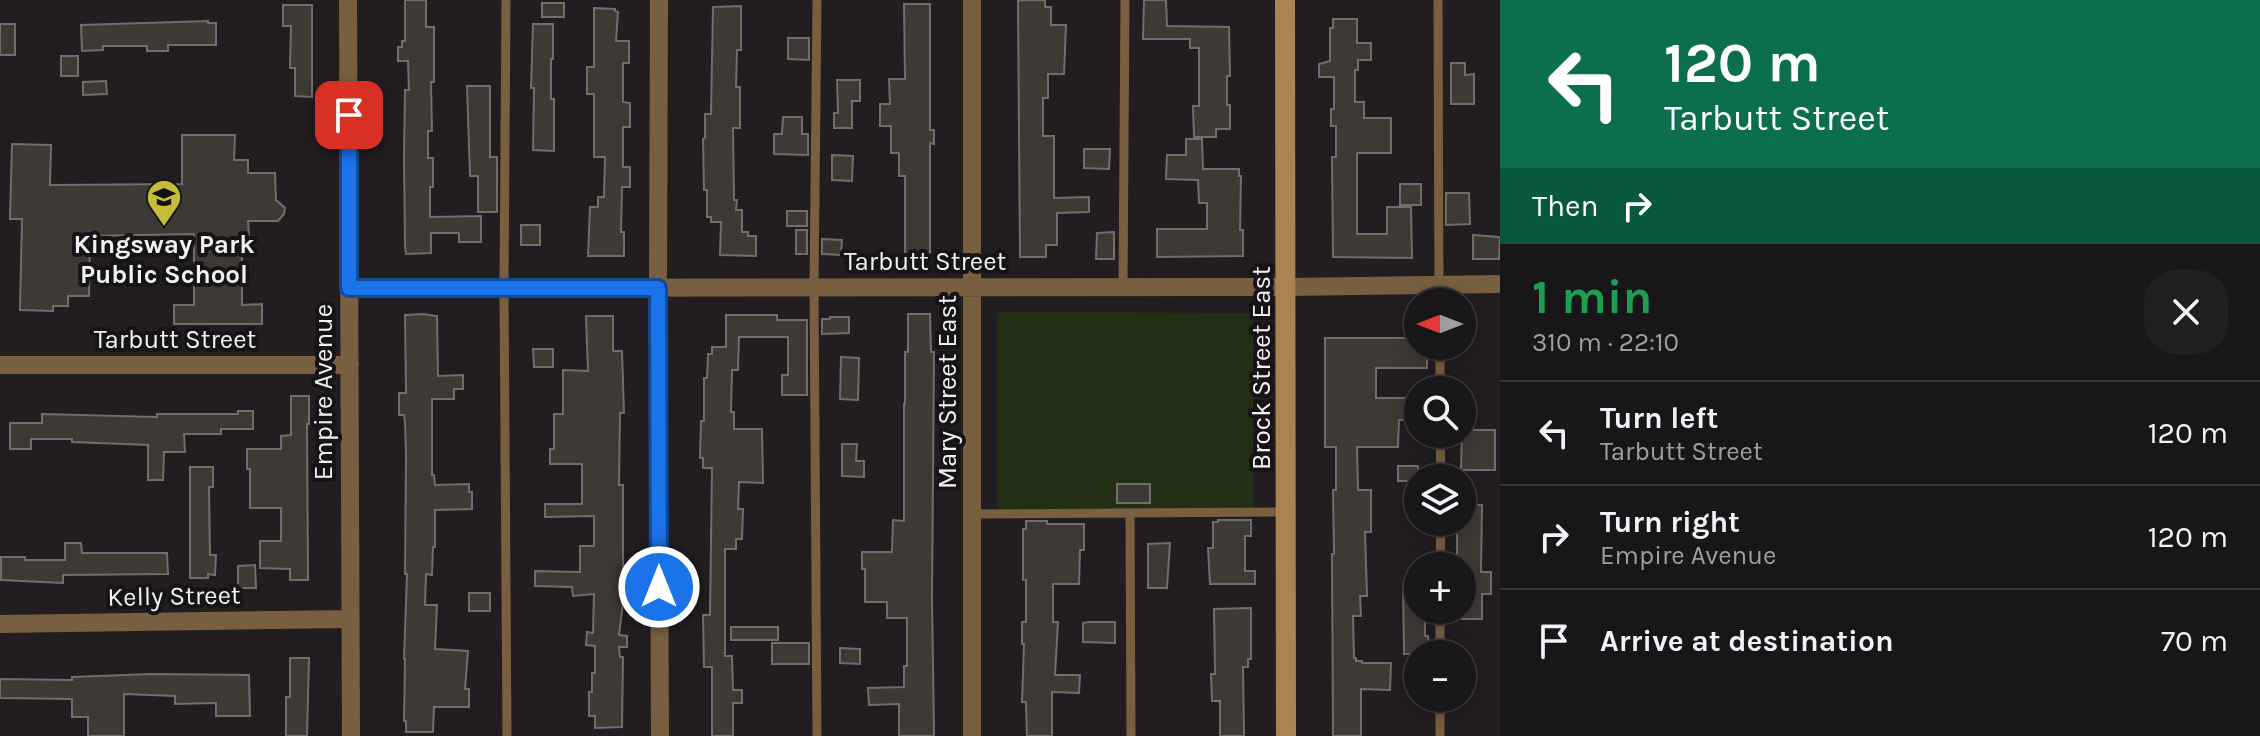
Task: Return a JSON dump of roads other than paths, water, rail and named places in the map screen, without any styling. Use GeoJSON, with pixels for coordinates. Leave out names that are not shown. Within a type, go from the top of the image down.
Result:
{"type":"FeatureCollection","features":[{"type":"Feature","properties":{"kind":"street","name":"Empire Avenue"},"geometry":{"type":"LineString","coordinates":[[348,0],[351,736]]}},
{"type":"Feature","properties":{"kind":"street"},"geometry":{"type":"LineString","coordinates":[[659,0],[660,736]]}},
{"type":"Feature","properties":{"kind":"street","name":"Mary Street East"},"geometry":{"type":"LineString","coordinates":[[972,0],[972,736]]}},
{"type":"Feature","properties":{"kind":"street","name":"Brock Street East"},"geometry":{"type":"LineString","coordinates":[[1285,0],[1286,736]]}},
{"type":"Feature","properties":{"kind":"street","name":"Tarbutt Street"},"geometry":{"type":"LineString","coordinates":[[1473,288],[1500,284]]}},
{"type":"Feature","properties":{"kind":"street","name":"Tarbutt Street"},"geometry":{"type":"LineString","coordinates":[[349,288],[1287,287],[1404,292]]}},
{"type":"Feature","properties":{"kind":"street","name":"Tarbutt Street"},"geometry":{"type":"LineString","coordinates":[[0,365],[350,365]]}},
{"type":"Feature","properties":{"kind":"street","name":"Kelly Street"},"geometry":{"type":"LineString","coordinates":[[0,624],[349,619]]}},
{"type":"Feature","properties":{"kind":"lane"},"geometry":{"type":"LineString","coordinates":[[506,0],[507,736]]}},
{"type":"Feature","properties":{"kind":"lane"},"geometry":{"type":"LineString","coordinates":[[817,0],[814,287],[817,736]]}},
{"type":"Feature","properties":{"kind":"lane"},"geometry":{"type":"LineString","coordinates":[[1123,287],[1125,0]]}},
{"type":"Feature","properties":{"kind":"lane"},"geometry":{"type":"LineString","coordinates":[[1438,0],[1439,288]]}},
{"type":"Feature","properties":{"kind":"lane"},"geometry":{"type":"LineString","coordinates":[[972,514],[1287,512]]}},
{"type":"Feature","properties":{"kind":"lane"},"geometry":{"type":"LineString","coordinates":[[1130,513],[1131,736]]}},
{"type":"Feature","properties":{"kind":"lane"},"geometry":{"type":"LineString","coordinates":[[1440,712],[1440,736]]}},
{"type":"Feature","properties":{"kind":"place","name":"Kingsway Park Public School"},"geometry":{"type":"Point","coordinates":[164,228]}}]}
